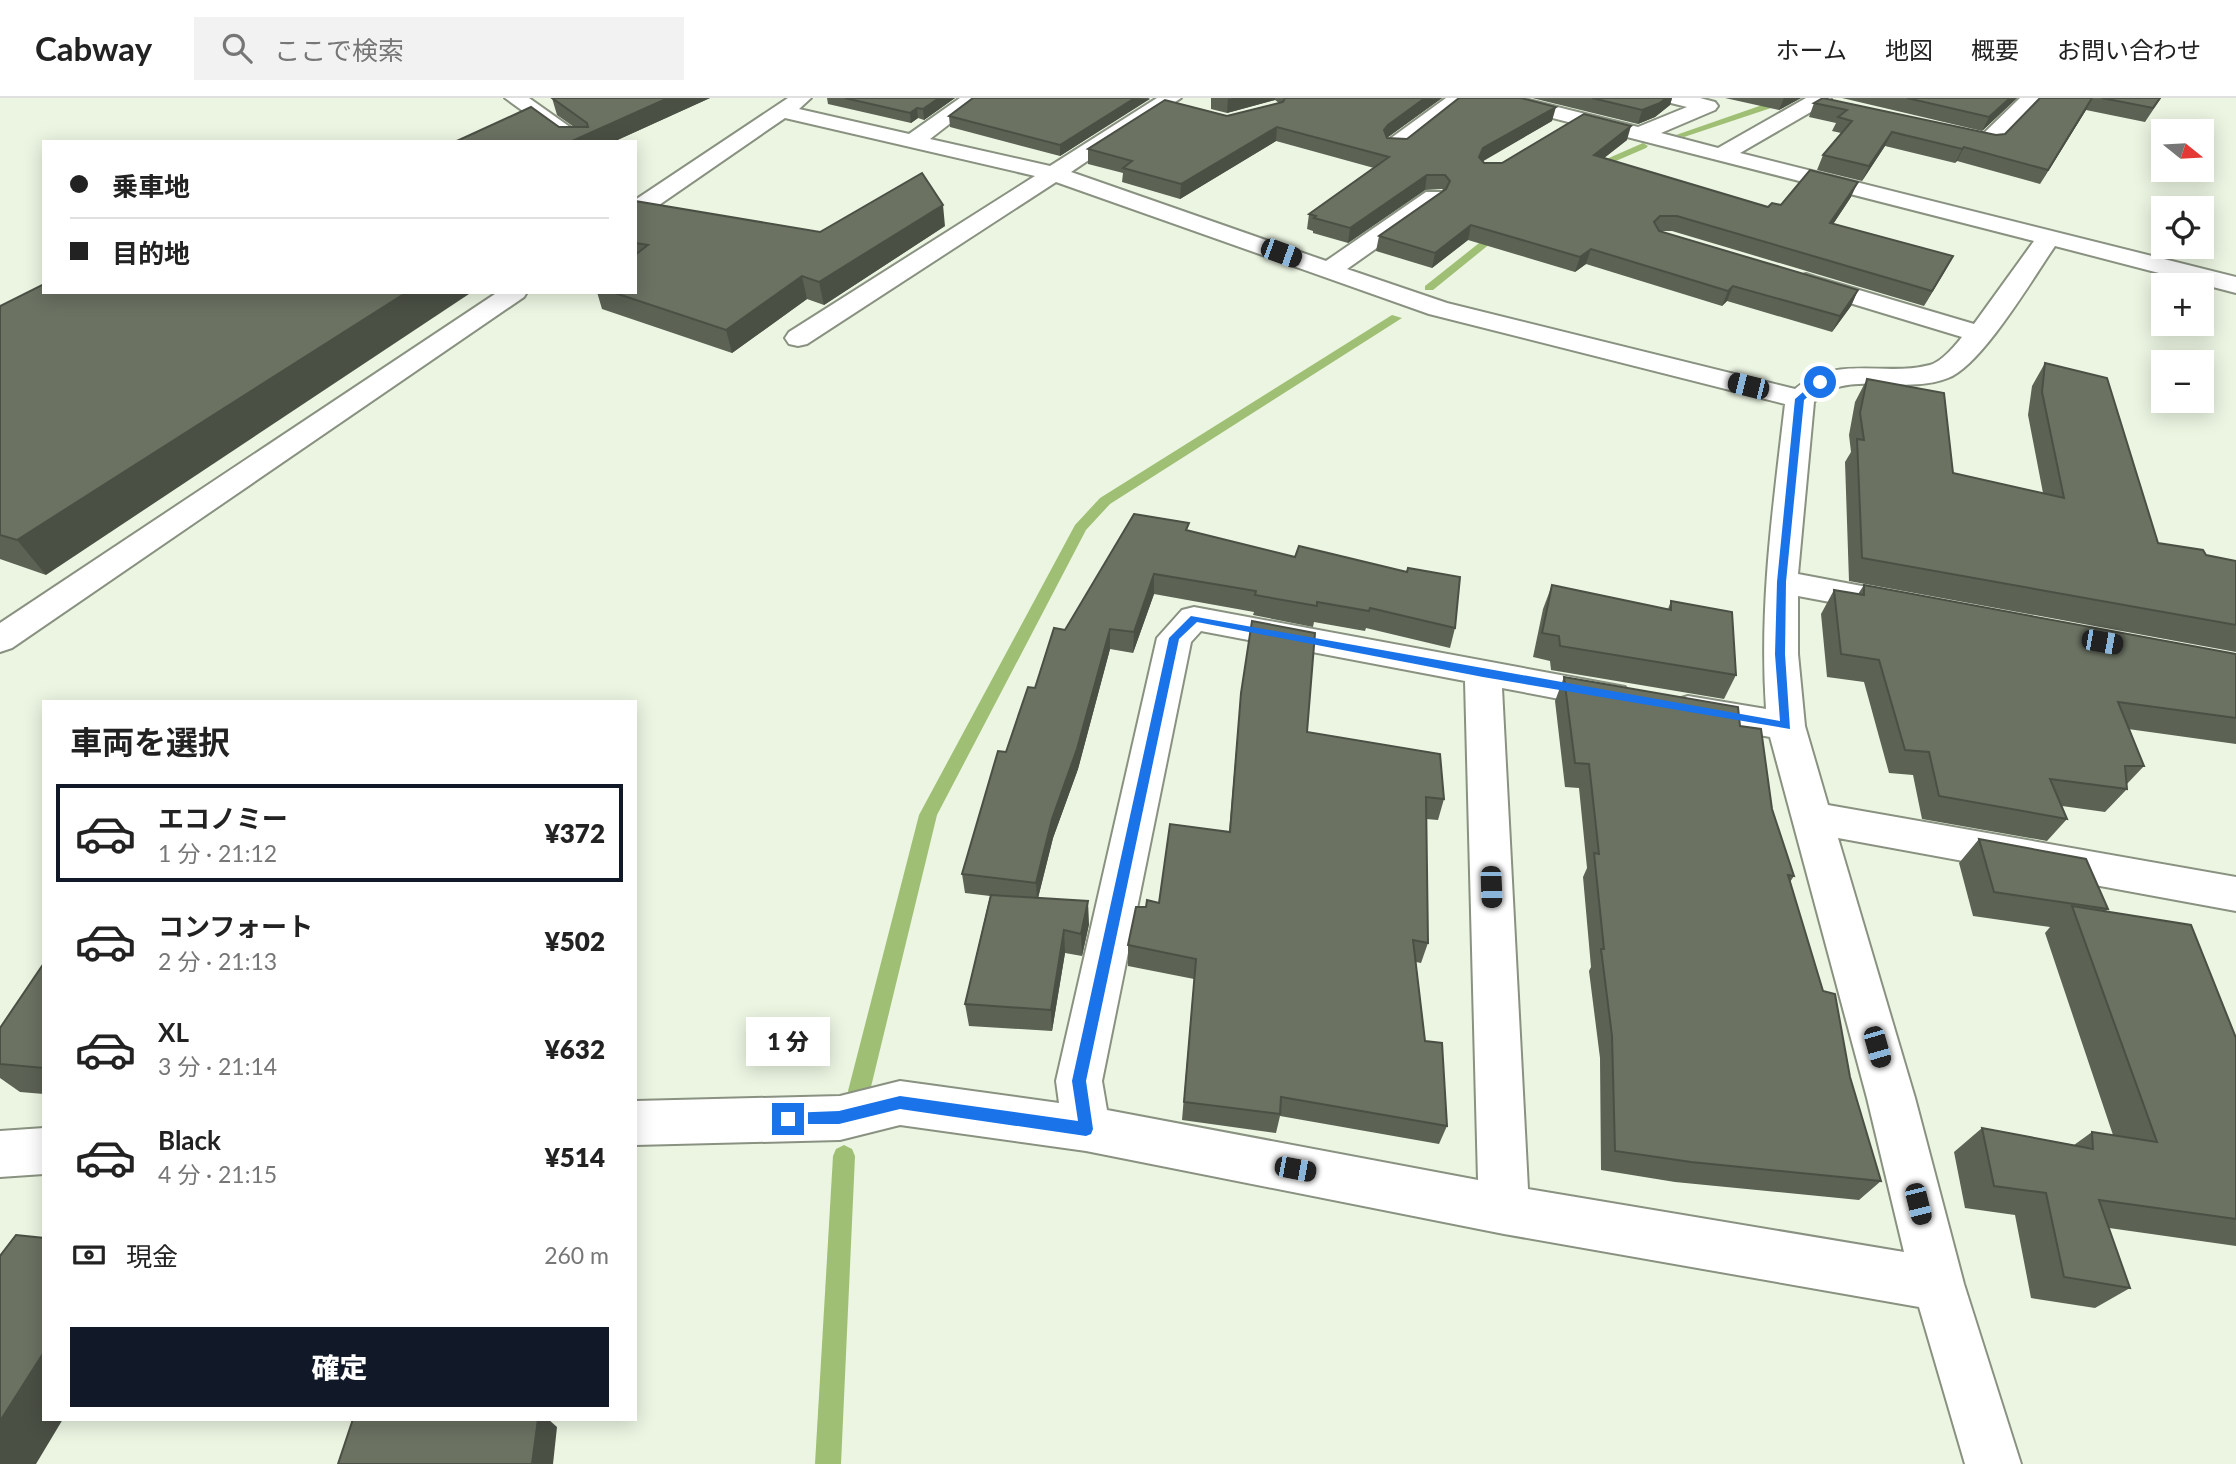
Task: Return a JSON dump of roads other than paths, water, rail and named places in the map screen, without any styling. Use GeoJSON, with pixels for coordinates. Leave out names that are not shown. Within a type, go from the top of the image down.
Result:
{"type":"FeatureCollection","features":[{"type":"Feature","properties":{"kind":"street"},"geometry":{"type":"LineString","coordinates":[[515,98],[578,140]]}},
{"type":"Feature","properties":{"kind":"street"},"geometry":{"type":"LineString","coordinates":[[913,141],[973,98]]}},
{"type":"Feature","properties":{"kind":"street"},"geometry":{"type":"LineString","coordinates":[[1395,146],[1459,98]]}},
{"type":"Feature","properties":{"kind":"street"},"geometry":{"type":"LineString","coordinates":[[1497,98],[2236,285]]}},
{"type":"Feature","properties":{"kind":"street"},"geometry":{"type":"LineString","coordinates":[[1640,134],[1708,106],[1674,98]]}},
{"type":"Feature","properties":{"kind":"street"},"geometry":{"type":"LineString","coordinates":[[1922,126],[1988,141],[2031,99],[2069,101],[2071,98]]}},
{"type":"Feature","properties":{"kind":"street"},"geometry":{"type":"LineString","coordinates":[[1721,155],[1818,100],[1841,108]]}},
{"type":"Feature","properties":{"kind":"street"},"geometry":{"type":"LineString","coordinates":[[637,208],[652,189],[792,104],[913,141],[1052,173],[1438,309],[1800,399]]}},
{"type":"Feature","properties":{"kind":"street"},"geometry":{"type":"LineString","coordinates":[[799,338],[1052,173],[1172,105]]}},
{"type":"Feature","properties":{"kind":"street"},"geometry":{"type":"LineString","coordinates":[[1555,131],[1577,118]]}},
{"type":"Feature","properties":{"kind":"street"},"geometry":{"type":"LineString","coordinates":[[1329,270],[1434,197]]}},
{"type":"Feature","properties":{"kind":"street"},"geometry":{"type":"LineString","coordinates":[[1993,1464],[1938,1284],[1891,1098],[1786,726],[1780,654],[1782,582],[1800,399],[1820,382],[1857,376],[1894,377],[1940,372],[1965,351],[1979,334],[2049,239]]}},
{"type":"Feature","properties":{"kind":"street"},"geometry":{"type":"LineString","coordinates":[[1782,275],[1979,334]]}},
{"type":"Feature","properties":{"kind":"street"},"geometry":{"type":"LineString","coordinates":[[0,640],[512,294]]}},
{"type":"Feature","properties":{"kind":"street"},"geometry":{"type":"LineString","coordinates":[[1782,582],[1915,607]]}},
{"type":"Feature","properties":{"kind":"street"},"geometry":{"type":"LineString","coordinates":[[1086,1129],[1079,1081],[1174,638],[1194,618],[1483,673],[1786,726]]}},
{"type":"Feature","properties":{"kind":"street"},"geometry":{"type":"LineString","coordinates":[[1483,673],[1504,1209]]}},
{"type":"Feature","properties":{"kind":"street"},"geometry":{"type":"LineString","coordinates":[[1813,818],[2236,894]]}},
{"type":"Feature","properties":{"kind":"street"},"geometry":{"type":"LineString","coordinates":[[637,1123],[839,1118],[900,1103],[1086,1129],[1504,1209],[1938,1284]]}},
{"type":"Feature","properties":{"kind":"street"},"geometry":{"type":"LineString","coordinates":[[0,1154],[42,1151]]}},
{"type":"Feature","properties":{"kind":"waterway"},"geometry":{"type":"LineString","coordinates":[[1681,135],[1771,105],[1781,98]]}},
{"type":"Feature","properties":{"kind":"waterway"},"geometry":{"type":"LineString","coordinates":[[1591,168],[1643,146]]}},
{"type":"Feature","properties":{"kind":"waterway"},"geometry":{"type":"LineString","coordinates":[[1429,288],[1502,230]]}},
{"type":"Feature","properties":{"kind":"waterway"},"geometry":{"type":"LineString","coordinates":[[859,1091],[928,815],[1080,528],[1105,501],[1396,318]]}},
{"type":"Feature","properties":{"kind":"waterway"},"geometry":{"type":"LineString","coordinates":[[828,1464],[844,1156]]}}]}
